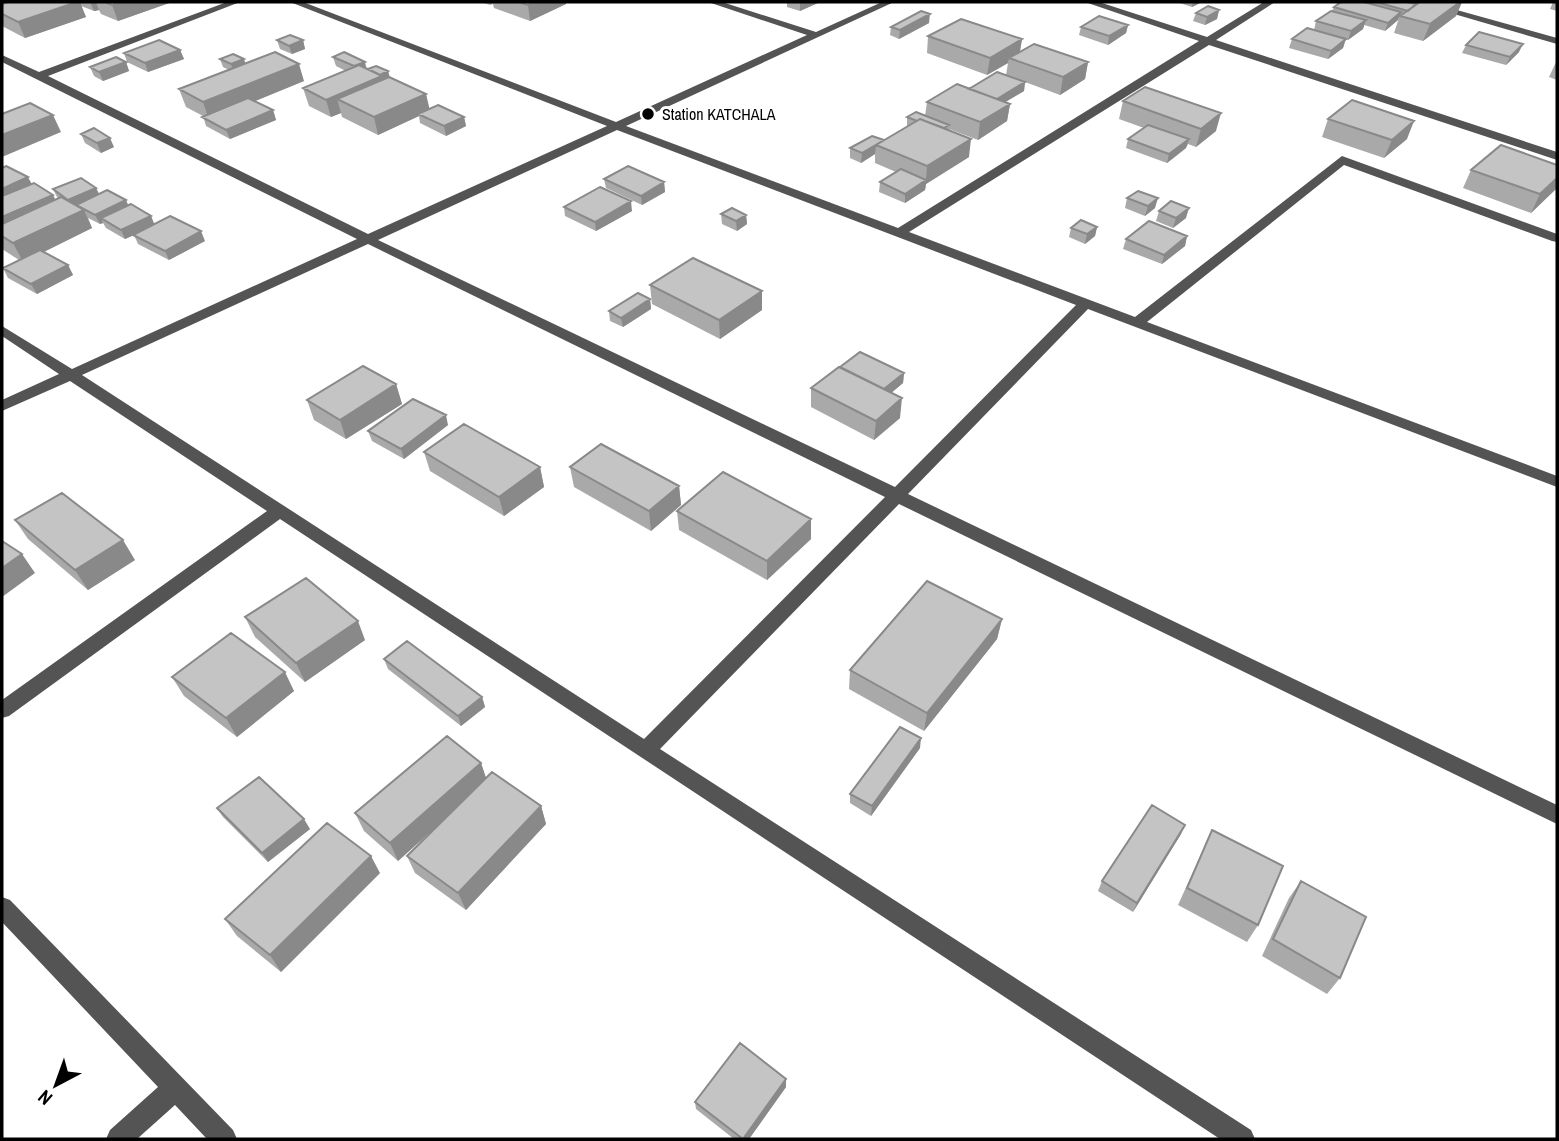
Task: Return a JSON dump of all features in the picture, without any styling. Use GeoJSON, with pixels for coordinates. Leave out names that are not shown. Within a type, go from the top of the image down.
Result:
{"type":"FeatureCollection","features":[{"type":"Feature","properties":{"kind":"street"},"geometry":{"type":"LineString","coordinates":[[39,76],[235,2]]}},
{"type":"Feature","properties":{"kind":"street"},"geometry":{"type":"LineString","coordinates":[[713,2],[816,35]]}},
{"type":"Feature","properties":{"kind":"street"},"geometry":{"type":"LineString","coordinates":[[2,406],[889,2]]}},
{"type":"Feature","properties":{"kind":"street"},"geometry":{"type":"LineString","coordinates":[[1090,2],[1557,156]]}},
{"type":"Feature","properties":{"kind":"street"},"geometry":{"type":"LineString","coordinates":[[900,232],[1270,2]]}},
{"type":"Feature","properties":{"kind":"street"},"geometry":{"type":"LineString","coordinates":[[1418,2],[1557,41]]}},
{"type":"Feature","properties":{"kind":"street"},"geometry":{"type":"LineString","coordinates":[[308,3],[616,126],[1557,482]]}},
{"type":"Feature","properties":{"kind":"street"},"geometry":{"type":"LineString","coordinates":[[2,58],[367,239],[1557,815]]}},
{"type":"Feature","properties":{"kind":"street"},"geometry":{"type":"LineString","coordinates":[[1138,322],[1342,160],[1557,238]]}},
{"type":"Feature","properties":{"kind":"street"},"geometry":{"type":"LineString","coordinates":[[645,751],[1086,303]]}},
{"type":"Feature","properties":{"kind":"street"},"geometry":{"type":"LineString","coordinates":[[2,330],[1242,1139]]}},
{"type":"Feature","properties":{"kind":"street"},"geometry":{"type":"LineString","coordinates":[[2,710],[278,512]]}},
{"type":"Feature","properties":{"kind":"street"},"geometry":{"type":"LineString","coordinates":[[2,907],[224,1139]]}},
{"type":"Feature","properties":{"kind":"street"},"geometry":{"type":"LineString","coordinates":[[119,1139],[175,1088]]}},
{"type":"Feature","properties":{"kind":"building"},"geometry":{"type":"Polygon","coordinates":[[[77,2],[18,22],[2,14],[2,4],[77,2]]]}},
{"type":"Feature","properties":{"kind":"building"},"geometry":{"type":"Polygon","coordinates":[[[1341,2],[1364,2],[1401,12],[1388,23],[1334,7],[1341,2]]]}},
{"type":"Feature","properties":{"kind":"building"},"geometry":{"type":"Polygon","coordinates":[[[1376,2],[1407,2],[1416,4],[1408,11],[1376,2]]]}},
{"type":"Feature","properties":{"kind":"building"},"geometry":{"type":"Polygon","coordinates":[[[1420,2],[1460,2],[1430,24],[1400,16],[1420,2]]]}},
{"type":"Feature","properties":{"kind":"building"},"geometry":{"type":"Polygon","coordinates":[[[1208,6],[1219,10],[1207,17],[1196,13],[1208,6]]]}},
{"type":"Feature","properties":{"kind":"building"},"geometry":{"type":"Polygon","coordinates":[[[921,11],[930,14],[900,30],[891,27],[921,11]]]}},
{"type":"Feature","properties":{"kind":"building"},"geometry":{"type":"Polygon","coordinates":[[[1331,11],[1366,20],[1351,31],[1316,21],[1331,11]]]}},
{"type":"Feature","properties":{"kind":"building"},"geometry":{"type":"Polygon","coordinates":[[[1099,16],[1128,25],[1109,36],[1081,27],[1099,16]]]}},
{"type":"Feature","properties":{"kind":"building"},"geometry":{"type":"Polygon","coordinates":[[[961,19],[1022,39],[990,58],[928,36],[961,19]]]}},
{"type":"Feature","properties":{"kind":"building"},"geometry":{"type":"Polygon","coordinates":[[[1307,28],[1346,39],[1331,51],[1292,39],[1307,28]]]}},
{"type":"Feature","properties":{"kind":"building"},"geometry":{"type":"Polygon","coordinates":[[[1479,32],[1523,44],[1510,57],[1466,45],[1479,32]]]}},
{"type":"Feature","properties":{"kind":"building"},"geometry":{"type":"Polygon","coordinates":[[[290,35],[303,40],[289,46],[277,40],[290,35]]]}},
{"type":"Feature","properties":{"kind":"building"},"geometry":{"type":"Polygon","coordinates":[[[159,40],[180,50],[145,63],[124,53],[159,40]]]}},
{"type":"Feature","properties":{"kind":"building"},"geometry":{"type":"Polygon","coordinates":[[[1034,44],[1088,62],[1063,77],[1009,58],[1034,44]]]}},
{"type":"Feature","properties":{"kind":"building"},"geometry":{"type":"Polygon","coordinates":[[[275,52],[299,64],[203,102],[179,89],[275,52]]]}},
{"type":"Feature","properties":{"kind":"building"},"geometry":{"type":"Polygon","coordinates":[[[344,52],[365,62],[354,66],[333,57],[344,52]]]}},
{"type":"Feature","properties":{"kind":"building"},"geometry":{"type":"Polygon","coordinates":[[[233,54],[244,59],[231,64],[220,59],[233,54]]]}},
{"type":"Feature","properties":{"kind":"building"},"geometry":{"type":"Polygon","coordinates":[[[116,57],[126,62],[99,72],[90,67],[116,57]]]}},
{"type":"Feature","properties":{"kind":"building"},"geometry":{"type":"Polygon","coordinates":[[[359,65],[382,76],[326,100],[303,88],[359,65]]]}},
{"type":"Feature","properties":{"kind":"building"},"geometry":{"type":"Polygon","coordinates":[[[376,66],[388,71],[380,75],[368,69],[376,66]]]}},
{"type":"Feature","properties":{"kind":"building"},"geometry":{"type":"Polygon","coordinates":[[[997,72],[1025,82],[997,99],[969,89],[997,72]]]}},
{"type":"Feature","properties":{"kind":"building"},"geometry":{"type":"Polygon","coordinates":[[[389,77],[426,94],[374,117],[337,99],[389,77]]]}},
{"type":"Feature","properties":{"kind":"building"},"geometry":{"type":"Polygon","coordinates":[[[957,84],[1010,104],[980,122],[927,102],[957,84]]]}},
{"type":"Feature","properties":{"kind":"building"},"geometry":{"type":"Polygon","coordinates":[[[1145,87],[1221,113],[1201,129],[1123,101],[1145,87]]]}},
{"type":"Feature","properties":{"kind":"building"},"geometry":{"type":"Polygon","coordinates":[[[248,98],[273,110],[226,130],[202,117],[248,98]]]}},
{"type":"Feature","properties":{"kind":"building"},"geometry":{"type":"Polygon","coordinates":[[[1352,100],[1414,121],[1392,140],[1328,119],[1352,100]]]}},
{"type":"Feature","properties":{"kind":"building"},"geometry":{"type":"Polygon","coordinates":[[[30,103],[53,115],[2,135],[2,114],[30,103]]]}},
{"type":"Feature","properties":{"kind":"building"},"geometry":{"type":"Polygon","coordinates":[[[438,105],[464,117],[444,126],[418,114],[438,105]]]}},
{"type":"Feature","properties":{"kind":"building"},"geometry":{"type":"Polygon","coordinates":[[[916,112],[949,125],[944,128],[907,117],[916,112]]]}},
{"type":"Feature","properties":{"kind":"building"},"geometry":{"type":"Polygon","coordinates":[[[920,119],[971,139],[927,166],[876,145],[920,119]]]}},
{"type":"Feature","properties":{"kind":"building"},"geometry":{"type":"Polygon","coordinates":[[[1148,125],[1189,139],[1169,154],[1128,139],[1148,125]]]}},
{"type":"Feature","properties":{"kind":"building"},"geometry":{"type":"Polygon","coordinates":[[[94,128],[110,138],[97,143],[81,134],[94,128]]]}},
{"type":"Feature","properties":{"kind":"building"},"geometry":{"type":"Polygon","coordinates":[[[872,136],[884,140],[862,153],[850,148],[872,136]]]}},
{"type":"Feature","properties":{"kind":"building"},"geometry":{"type":"Polygon","coordinates":[[[1501,145],[1557,165],[1557,178],[1540,194],[1471,170],[1501,145]]]}},
{"type":"Feature","properties":{"kind":"building"},"geometry":{"type":"Polygon","coordinates":[[[6,166],[28,177],[2,189],[2,168],[6,166]]]}},
{"type":"Feature","properties":{"kind":"building"},"geometry":{"type":"Polygon","coordinates":[[[628,166],[664,182],[641,196],[604,179],[628,166]]]}},
{"type":"Feature","properties":{"kind":"building"},"geometry":{"type":"Polygon","coordinates":[[[901,169],[926,180],[905,194],[880,182],[901,169]]]}},
{"type":"Feature","properties":{"kind":"building"},"geometry":{"type":"Polygon","coordinates":[[[81,178],[96,188],[68,200],[53,189],[81,178]]]}},
{"type":"Feature","properties":{"kind":"building"},"geometry":{"type":"Polygon","coordinates":[[[34,183],[53,195],[2,217],[2,196],[34,183]]]}},
{"type":"Feature","properties":{"kind":"building"},"geometry":{"type":"Polygon","coordinates":[[[600,187],[631,201],[595,222],[564,207],[600,187]]]}},
{"type":"Feature","properties":{"kind":"building"},"geometry":{"type":"Polygon","coordinates":[[[107,190],[126,200],[95,215],[76,205],[107,190]]]}},
{"type":"Feature","properties":{"kind":"building"},"geometry":{"type":"Polygon","coordinates":[[[1138,191],[1158,198],[1148,206],[1127,198],[1138,191]]]}},
{"type":"Feature","properties":{"kind":"building"},"geometry":{"type":"Polygon","coordinates":[[[61,197],[84,210],[13,243],[2,236],[2,224],[61,197]]]}},
{"type":"Feature","properties":{"kind":"building"},"geometry":{"type":"Polygon","coordinates":[[[1171,201],[1189,208],[1176,218],[1159,211],[1171,201]]]}},
{"type":"Feature","properties":{"kind":"building"},"geometry":{"type":"Polygon","coordinates":[[[131,204],[151,216],[121,230],[101,218],[131,204]]]}},
{"type":"Feature","properties":{"kind":"building"},"geometry":{"type":"Polygon","coordinates":[[[732,208],[746,215],[736,221],[721,214],[732,208]]]}},
{"type":"Feature","properties":{"kind":"building"},"geometry":{"type":"Polygon","coordinates":[[[170,216],[201,231],[165,251],[133,235],[170,216]]]}},
{"type":"Feature","properties":{"kind":"building"},"geometry":{"type":"Polygon","coordinates":[[[1081,220],[1097,227],[1087,234],[1071,228],[1081,220]]]}},
{"type":"Feature","properties":{"kind":"building"},"geometry":{"type":"Polygon","coordinates":[[[1149,221],[1187,236],[1164,255],[1126,239],[1149,221]]]}},
{"type":"Feature","properties":{"kind":"building"},"geometry":{"type":"Polygon","coordinates":[[[40,250],[68,265],[31,284],[3,268],[40,250]]]}},
{"type":"Feature","properties":{"kind":"building"},"geometry":{"type":"Polygon","coordinates":[[[693,258],[762,291],[719,320],[650,285],[693,258]]]}},
{"type":"Feature","properties":{"kind":"building"},"geometry":{"type":"Polygon","coordinates":[[[638,293],[650,299],[621,318],[609,311],[638,293]]]}},
{"type":"Feature","properties":{"kind":"building"},"geometry":{"type":"Polygon","coordinates":[[[860,352],[904,373],[884,389],[840,367],[860,352]]]}},
{"type":"Feature","properties":{"kind":"building"},"geometry":{"type":"Polygon","coordinates":[[[363,366],[396,384],[340,420],[307,400],[363,366]]]}},
{"type":"Feature","properties":{"kind":"building"},"geometry":{"type":"Polygon","coordinates":[[[839,367],[902,398],[876,421],[811,388],[839,367]]]}},
{"type":"Feature","properties":{"kind":"building"},"geometry":{"type":"Polygon","coordinates":[[[413,399],[446,415],[401,449],[368,431],[413,399]]]}},
{"type":"Feature","properties":{"kind":"building"},"geometry":{"type":"Polygon","coordinates":[[[464,424],[540,467],[499,497],[424,452],[464,424]]]}},
{"type":"Feature","properties":{"kind":"building"},"geometry":{"type":"Polygon","coordinates":[[[601,444],[679,486],[649,511],[570,467],[601,444]]]}},
{"type":"Feature","properties":{"kind":"building"},"geometry":{"type":"Polygon","coordinates":[[[723,472],[811,519],[767,561],[677,511],[723,472]]]}},
{"type":"Feature","properties":{"kind":"building"},"geometry":{"type":"Polygon","coordinates":[[[62,493],[123,540],[75,570],[15,520],[62,493]]]}},
{"type":"Feature","properties":{"kind":"building"},"geometry":{"type":"Polygon","coordinates":[[[2,541],[22,554],[2,568],[2,541]]]}},
{"type":"Feature","properties":{"kind":"building"},"geometry":{"type":"Polygon","coordinates":[[[306,578],[358,621],[296,663],[245,617],[306,578]]]}},
{"type":"Feature","properties":{"kind":"building"},"geometry":{"type":"Polygon","coordinates":[[[927,581],[1002,619],[927,713],[850,670],[927,581]]]}},
{"type":"Feature","properties":{"kind":"building"},"geometry":{"type":"Polygon","coordinates":[[[231,633],[285,672],[226,718],[172,677],[231,633]]]}},
{"type":"Feature","properties":{"kind":"building"},"geometry":{"type":"Polygon","coordinates":[[[407,641],[482,697],[458,716],[384,659],[407,641]]]}},
{"type":"Feature","properties":{"kind":"building"},"geometry":{"type":"Polygon","coordinates":[[[900,727],[921,738],[872,806],[850,794],[900,727]]]}},
{"type":"Feature","properties":{"kind":"building"},"geometry":{"type":"Polygon","coordinates":[[[447,736],[481,763],[390,843],[355,813],[447,736]]]}},
{"type":"Feature","properties":{"kind":"building"},"geometry":{"type":"Polygon","coordinates":[[[492,772],[541,806],[458,893],[407,856],[492,772]]]}},
{"type":"Feature","properties":{"kind":"building"},"geometry":{"type":"Polygon","coordinates":[[[259,777],[304,819],[262,853],[217,808],[259,777]]]}},
{"type":"Feature","properties":{"kind":"building"},"geometry":{"type":"Polygon","coordinates":[[[1152,805],[1185,825],[1137,903],[1102,881],[1152,805]]]}},
{"type":"Feature","properties":{"kind":"building"},"geometry":{"type":"Polygon","coordinates":[[[327,823],[371,856],[270,955],[225,919],[327,823]]]}},
{"type":"Feature","properties":{"kind":"building"},"geometry":{"type":"Polygon","coordinates":[[[1212,830],[1283,866],[1258,925],[1187,888],[1212,830]]]}},
{"type":"Feature","properties":{"kind":"building"},"geometry":{"type":"Polygon","coordinates":[[[1301,881],[1366,917],[1340,978],[1273,939],[1301,881]]]}},
{"type":"Feature","properties":{"kind":"building"},"geometry":{"type":"Polygon","coordinates":[[[740,1043],[786,1079],[743,1139],[695,1102],[740,1043]]]}},
{"type":"Feature","properties":{"kind":"place","name":"Station KATCHALA"},"geometry":{"type":"Point","coordinates":[648,114]}}]}
